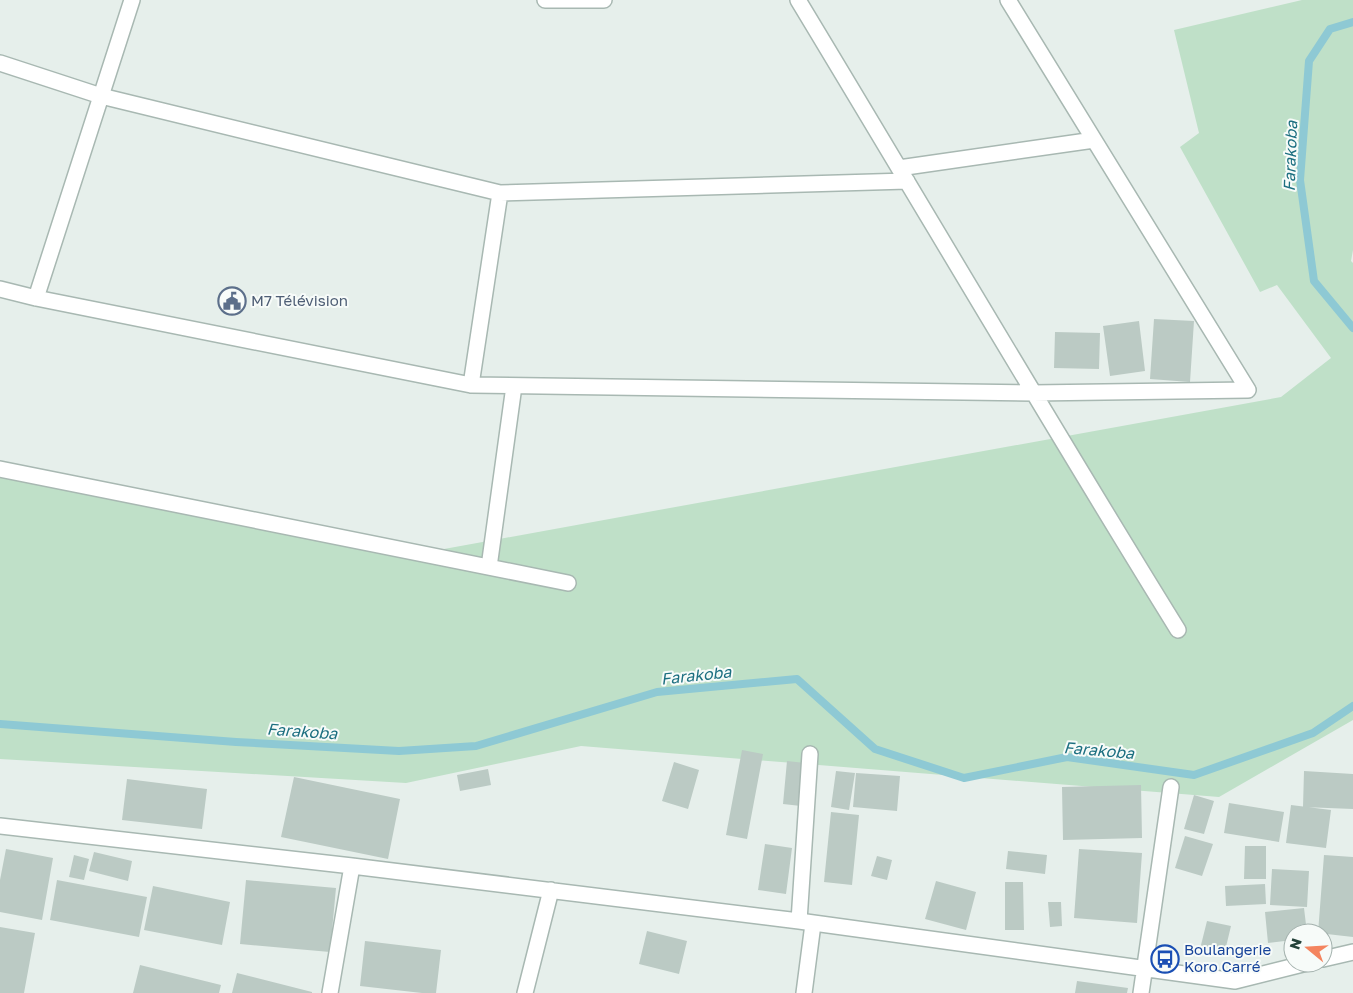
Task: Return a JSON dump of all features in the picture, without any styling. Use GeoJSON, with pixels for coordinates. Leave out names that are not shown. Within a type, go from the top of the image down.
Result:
{"type":"FeatureCollection","features":[{"type":"Feature","properties":{"kind":"street"},"geometry":{"type":"LineString","coordinates":[[36,298],[132,0]]}},
{"type":"Feature","properties":{"kind":"street"},"geometry":{"type":"LineString","coordinates":[[546,0],[604,0]]}},
{"type":"Feature","properties":{"kind":"street"},"geometry":{"type":"LineString","coordinates":[[798,0],[908,181],[1033,393],[1178,630]]}},
{"type":"Feature","properties":{"kind":"street"},"geometry":{"type":"LineString","coordinates":[[0,289],[36,298],[471,386],[1033,393],[1248,390],[1008,0]]}},
{"type":"Feature","properties":{"kind":"street"},"geometry":{"type":"LineString","coordinates":[[0,63],[101,96],[500,193],[908,181]]}},
{"type":"Feature","properties":{"kind":"street"},"geometry":{"type":"LineString","coordinates":[[899,168],[1094,140]]}},
{"type":"Feature","properties":{"kind":"street"},"geometry":{"type":"LineString","coordinates":[[471,386],[500,193]]}},
{"type":"Feature","properties":{"kind":"street"},"geometry":{"type":"LineString","coordinates":[[489,567],[514,386]]}},
{"type":"Feature","properties":{"kind":"street"},"geometry":{"type":"LineString","coordinates":[[0,469],[568,583]]}},
{"type":"Feature","properties":{"kind":"street"},"geometry":{"type":"LineString","coordinates":[[804,993],[810,754]]}},
{"type":"Feature","properties":{"kind":"street"},"geometry":{"type":"LineString","coordinates":[[1141,993],[1172,787]]}},
{"type":"Feature","properties":{"kind":"street"},"geometry":{"type":"LineString","coordinates":[[0,826],[352,866],[806,922],[1235,981],[1283,969]]}},
{"type":"Feature","properties":{"kind":"street"},"geometry":{"type":"LineString","coordinates":[[330,993],[352,866]]}},
{"type":"Feature","properties":{"kind":"street"},"geometry":{"type":"LineString","coordinates":[[525,993],[551,890]]}},
{"type":"Feature","properties":{"kind":"street"},"geometry":{"type":"LineString","coordinates":[[1333,957],[1353,952]]}},
{"type":"Feature","properties":{"kind":"green space"},"geometry":{"type":"Polygon","coordinates":[[[1302,0],[1353,0],[1353,250],[1351,261],[1353,263],[1353,720],[1219,797],[581,746],[406,783],[0,759],[0,466],[411,555],[1281,397],[1331,358],[1277,285],[1260,292],[1180,147],[1199,133],[1174,30],[1302,0]]]}},
{"type":"Feature","properties":{"kind":"building"},"geometry":{"type":"Polygon","coordinates":[[[1154,319],[1194,321],[1190,382],[1150,379],[1154,319]]]}},
{"type":"Feature","properties":{"kind":"building"},"geometry":{"type":"Polygon","coordinates":[[[1139,321],[1145,371],[1110,376],[1103,326],[1139,321]]]}},
{"type":"Feature","properties":{"kind":"building"},"geometry":{"type":"Polygon","coordinates":[[[1055,332],[1100,333],[1099,369],[1054,368],[1055,332]]]}},
{"type":"Feature","properties":{"kind":"building"},"geometry":{"type":"Polygon","coordinates":[[[742,750],[763,754],[747,839],[726,835],[742,750]]]}},
{"type":"Feature","properties":{"kind":"building"},"geometry":{"type":"Polygon","coordinates":[[[787,761],[805,763],[801,806],[783,804],[787,761]]]}},
{"type":"Feature","properties":{"kind":"building"},"geometry":{"type":"Polygon","coordinates":[[[674,762],[699,770],[688,809],[662,801],[674,762]]]}},
{"type":"Feature","properties":{"kind":"building"},"geometry":{"type":"Polygon","coordinates":[[[488,769],[491,785],[460,791],[457,775],[488,769]]]}},
{"type":"Feature","properties":{"kind":"building"},"geometry":{"type":"Polygon","coordinates":[[[836,771],[855,773],[849,810],[831,807],[836,771]]]}},
{"type":"Feature","properties":{"kind":"building"},"geometry":{"type":"Polygon","coordinates":[[[1304,771],[1353,774],[1353,809],[1303,807],[1304,771]]]}},
{"type":"Feature","properties":{"kind":"building"},"geometry":{"type":"Polygon","coordinates":[[[856,773],[900,776],[897,811],[853,807],[856,773]]]}},
{"type":"Feature","properties":{"kind":"building"},"geometry":{"type":"Polygon","coordinates":[[[294,777],[400,799],[388,859],[281,837],[294,777]]]}},
{"type":"Feature","properties":{"kind":"building"},"geometry":{"type":"Polygon","coordinates":[[[127,779],[207,789],[202,829],[122,820],[127,779]]]}},
{"type":"Feature","properties":{"kind":"building"},"geometry":{"type":"Polygon","coordinates":[[[1141,785],[1142,838],[1063,840],[1062,787],[1141,785]]]}},
{"type":"Feature","properties":{"kind":"building"},"geometry":{"type":"Polygon","coordinates":[[[1194,795],[1214,801],[1204,834],[1184,829],[1194,795]]]}},
{"type":"Feature","properties":{"kind":"building"},"geometry":{"type":"Polygon","coordinates":[[[1229,803],[1284,812],[1279,842],[1224,833],[1229,803]]]}},
{"type":"Feature","properties":{"kind":"building"},"geometry":{"type":"Polygon","coordinates":[[[1291,805],[1331,810],[1326,848],[1286,843],[1291,805]]]}},
{"type":"Feature","properties":{"kind":"building"},"geometry":{"type":"Polygon","coordinates":[[[831,812],[859,815],[852,885],[824,882],[831,812]]]}},
{"type":"Feature","properties":{"kind":"building"},"geometry":{"type":"Polygon","coordinates":[[[1185,836],[1213,844],[1202,876],[1175,868],[1185,836]]]}},
{"type":"Feature","properties":{"kind":"building"},"geometry":{"type":"Polygon","coordinates":[[[765,844],[792,848],[786,894],[758,890],[765,844]]]}},
{"type":"Feature","properties":{"kind":"building"},"geometry":{"type":"Polygon","coordinates":[[[1245,846],[1266,846],[1266,879],[1244,879],[1245,846]]]}},
{"type":"Feature","properties":{"kind":"building"},"geometry":{"type":"Polygon","coordinates":[[[6,849],[53,858],[42,920],[0,912],[0,880],[6,849]]]}},
{"type":"Feature","properties":{"kind":"building"},"geometry":{"type":"Polygon","coordinates":[[[1079,849],[1142,853],[1137,923],[1074,918],[1079,849]]]}},
{"type":"Feature","properties":{"kind":"building"},"geometry":{"type":"Polygon","coordinates":[[[1008,851],[1047,855],[1045,874],[1006,869],[1008,851]]]}},
{"type":"Feature","properties":{"kind":"building"},"geometry":{"type":"Polygon","coordinates":[[[94,852],[132,861],[128,881],[89,871],[94,852]]]}},
{"type":"Feature","properties":{"kind":"building"},"geometry":{"type":"Polygon","coordinates":[[[74,855],[89,859],[84,880],[69,877],[74,855]]]}},
{"type":"Feature","properties":{"kind":"building"},"geometry":{"type":"Polygon","coordinates":[[[1324,855],[1353,857],[1353,937],[1333,935],[1333,923],[1319,923],[1324,855]]]}},
{"type":"Feature","properties":{"kind":"building"},"geometry":{"type":"Polygon","coordinates":[[[877,856],[892,860],[887,880],[871,876],[877,856]]]}},
{"type":"Feature","properties":{"kind":"building"},"geometry":{"type":"Polygon","coordinates":[[[1272,869],[1309,871],[1307,907],[1270,905],[1272,869]]]}},
{"type":"Feature","properties":{"kind":"building"},"geometry":{"type":"Polygon","coordinates":[[[57,880],[147,897],[139,937],[50,920],[57,880]]]}},
{"type":"Feature","properties":{"kind":"building"},"geometry":{"type":"Polygon","coordinates":[[[246,880],[336,888],[330,952],[240,944],[246,880]]]}},
{"type":"Feature","properties":{"kind":"building"},"geometry":{"type":"Polygon","coordinates":[[[936,881],[976,892],[966,930],[925,919],[936,881]]]}},
{"type":"Feature","properties":{"kind":"building"},"geometry":{"type":"Polygon","coordinates":[[[1005,882],[1023,882],[1024,930],[1005,930],[1005,882]]]}},
{"type":"Feature","properties":{"kind":"building"},"geometry":{"type":"Polygon","coordinates":[[[1265,884],[1266,904],[1226,906],[1225,886],[1265,884]]]}},
{"type":"Feature","properties":{"kind":"building"},"geometry":{"type":"Polygon","coordinates":[[[153,886],[230,902],[222,945],[144,930],[153,886]]]}},
{"type":"Feature","properties":{"kind":"building"},"geometry":{"type":"Polygon","coordinates":[[[1048,902],[1061,902],[1062,926],[1050,927],[1048,902]]]}},
{"type":"Feature","properties":{"kind":"building"},"geometry":{"type":"Polygon","coordinates":[[[1304,908],[1306,923],[1283,923],[1283,941],[1268,943],[1265,912],[1304,908]]]}},
{"type":"Feature","properties":{"kind":"building"},"geometry":{"type":"Polygon","coordinates":[[[1207,921],[1231,926],[1224,955],[1200,949],[1207,921]]]}},
{"type":"Feature","properties":{"kind":"building"},"geometry":{"type":"Polygon","coordinates":[[[0,927],[35,933],[24,993],[0,993],[0,927]]]}},
{"type":"Feature","properties":{"kind":"building"},"geometry":{"type":"Polygon","coordinates":[[[647,931],[687,941],[679,974],[639,964],[647,931]]]}},
{"type":"Feature","properties":{"kind":"building"},"geometry":{"type":"Polygon","coordinates":[[[365,941],[441,950],[436,993],[360,986],[365,941]]]}},
{"type":"Feature","properties":{"kind":"building"},"geometry":{"type":"Polygon","coordinates":[[[140,965],[221,985],[219,993],[133,993],[140,965]]]}},
{"type":"Feature","properties":{"kind":"building"},"geometry":{"type":"Polygon","coordinates":[[[237,973],[312,992],[312,993],[232,993],[237,973]]]}},
{"type":"Feature","properties":{"kind":"building"},"geometry":{"type":"Polygon","coordinates":[[[1077,981],[1128,988],[1127,993],[1075,993],[1077,981]]]}},
{"type":"Feature","properties":{"kind":"waterway","name":"Farakoba"},"geometry":{"type":"LineString","coordinates":[[1353,22],[1330,29],[1309,61],[1300,180],[1314,281],[1353,328]]}},
{"type":"Feature","properties":{"kind":"waterway","name":"Farakoba"},"geometry":{"type":"LineString","coordinates":[[0,724],[236,742],[399,751],[476,746],[657,692],[797,679],[875,749],[964,778],[1067,757],[1194,775],[1313,733],[1353,706]]}},
{"type":"Feature","properties":{"kind":"place","name":"M7 Télévision"},"geometry":{"type":"Point","coordinates":[232,301]}},
{"type":"Feature","properties":{"kind":"place","name":"Boulangerie Koro Carré"},"geometry":{"type":"Point","coordinates":[1165,959]}}]}
